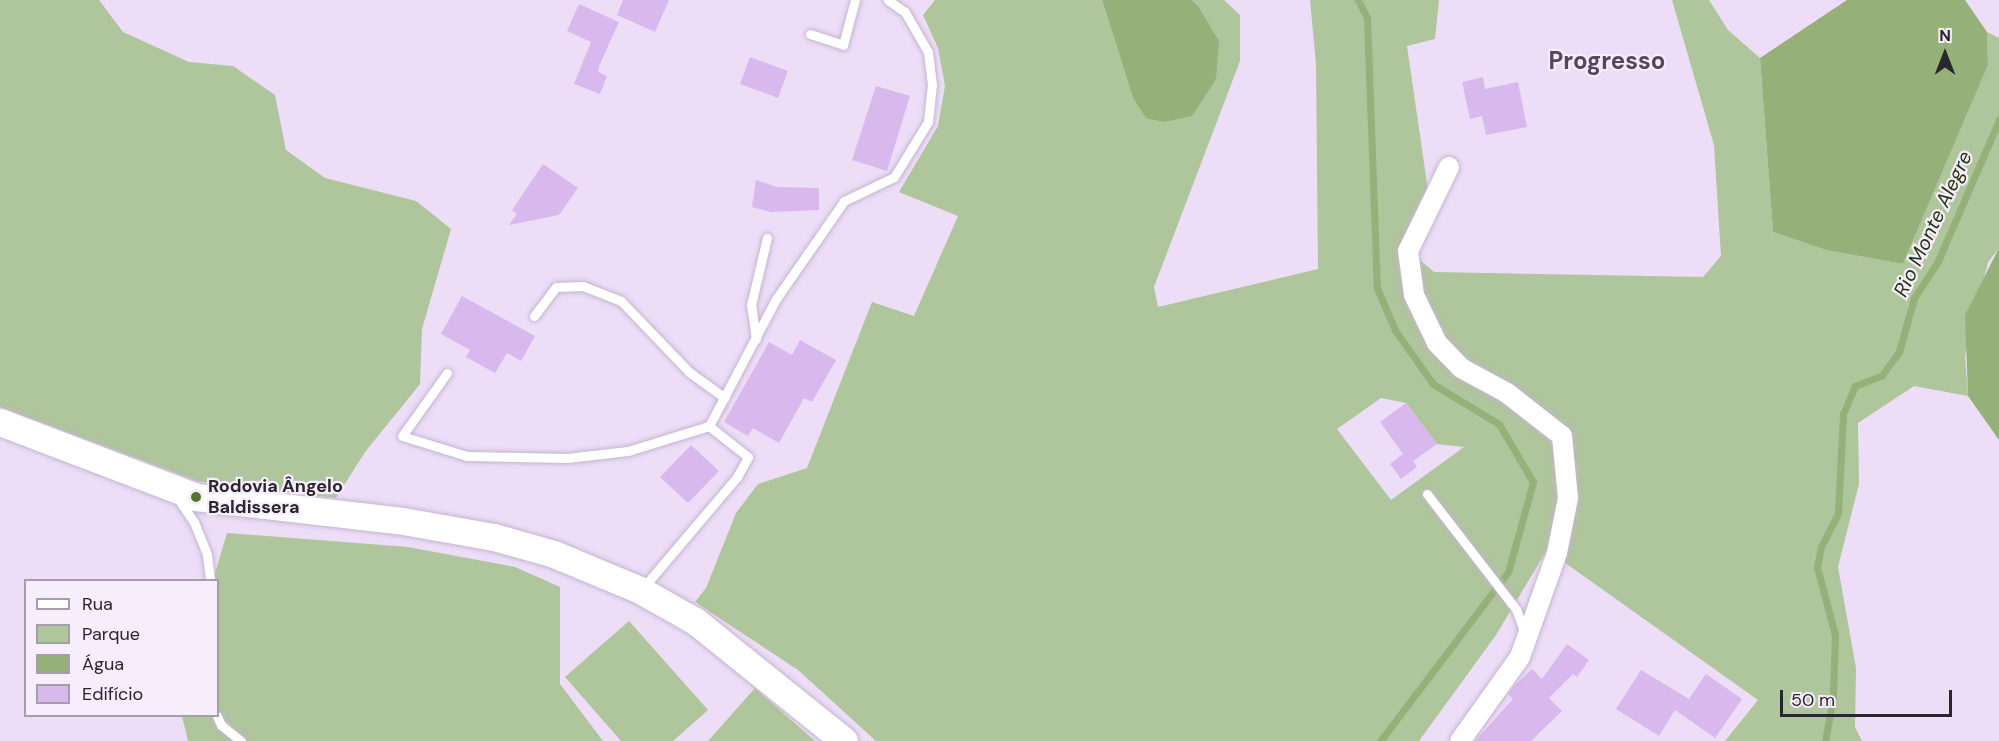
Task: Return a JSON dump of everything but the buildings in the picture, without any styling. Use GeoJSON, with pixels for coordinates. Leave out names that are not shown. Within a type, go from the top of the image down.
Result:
{"type":"FeatureCollection","features":[{"type":"Feature","properties":{"kind":"street"},"geometry":{"type":"LineString","coordinates":[[1449,167],[1408,251],[1414,295],[1437,343],[1461,368],[1507,393],[1562,436],[1568,498],[1557,553],[1520,657],[1460,741]]}},
{"type":"Feature","properties":{"kind":"street"},"geometry":{"type":"LineString","coordinates":[[0,422],[196,497],[403,521],[494,537],[554,554],[640,590],[695,621],[844,741]]}},
{"type":"Feature","properties":{"kind":"lane"},"geometry":{"type":"LineString","coordinates":[[810,34],[843,45],[855,0]]}},
{"type":"Feature","properties":{"kind":"lane"},"geometry":{"type":"LineString","coordinates":[[447,373],[402,436],[467,456],[567,458],[628,452],[709,426],[776,299],[844,201],[894,177],[928,122],[932,86],[928,52],[905,12],[888,0]]}},
{"type":"Feature","properties":{"kind":"lane"},"geometry":{"type":"LineString","coordinates":[[756,339],[752,305],[767,238]]}},
{"type":"Feature","properties":{"kind":"lane"},"geometry":{"type":"LineString","coordinates":[[534,316],[556,287],[583,286],[621,301],[689,372],[725,398]]}},
{"type":"Feature","properties":{"kind":"lane"},"geometry":{"type":"LineString","coordinates":[[640,590],[737,477],[748,457],[709,426]]}},
{"type":"Feature","properties":{"kind":"lane"},"geometry":{"type":"LineString","coordinates":[[170,488],[194,522],[207,555],[210,579]]}},
{"type":"Feature","properties":{"kind":"lane"},"geometry":{"type":"LineString","coordinates":[[1427,494],[1516,609],[1526,638]]}},
{"type":"Feature","properties":{"kind":"lane"},"geometry":{"type":"LineString","coordinates":[[217,717],[221,725],[241,741]]}},
{"type":"Feature","properties":{"kind":"green space"},"geometry":{"type":"Polygon","coordinates":[[[0,0],[99,0],[123,32],[189,62],[233,66],[275,95],[286,150],[325,178],[416,201],[451,229],[422,329],[420,384],[365,452],[336,498],[197,481],[0,407],[0,0]]]}},
{"type":"Feature","properties":{"kind":"green space"},"geometry":{"type":"Polygon","coordinates":[[[935,0],[1102,0],[1133,98],[1198,6],[1192,0],[1224,0],[1240,15],[1240,61],[1154,287],[1158,307],[1318,269],[1316,64],[1310,0],[1439,0],[1435,39],[1407,46],[1431,211],[1409,251],[1434,272],[1703,277],[1721,256],[1714,145],[1672,0],[1709,0],[1728,30],[1760,58],[1773,232],[1826,250],[1903,264],[1988,65],[1987,32],[1999,38],[1999,248],[1988,262],[1965,356],[1968,396],[1914,386],[1858,423],[1859,484],[1838,567],[1856,668],[1855,727],[1862,741],[1725,741],[1758,700],[1547,550],[1496,635],[1419,741],[876,741],[798,670],[695,602],[706,588],[736,513],[758,484],[807,468],[872,302],[914,316],[958,216],[899,192],[938,126],[945,86],[938,48],[923,15],[935,0]],[[1381,398],[1337,429],[1391,500],[1464,447],[1437,444],[1406,403],[1381,398]]]}},
{"type":"Feature","properties":{"kind":"green space"},"geometry":{"type":"Polygon","coordinates":[[[227,533],[408,547],[515,567],[560,587],[560,684],[603,741],[188,741],[182,717],[219,717],[219,579],[213,579],[227,533]]]}},
{"type":"Feature","properties":{"kind":"green space"},"geometry":{"type":"Polygon","coordinates":[[[629,621],[708,710],[673,741],[621,741],[565,677],[629,621]]]}},
{"type":"Feature","properties":{"kind":"green space"},"geometry":{"type":"Polygon","coordinates":[[[755,688],[815,741],[708,741],[755,688]]]}},
{"type":"Feature","properties":{"kind":"water"},"geometry":{"type":"Polygon","coordinates":[[[1102,0],[1192,0],[1198,6],[1219,41],[1216,79],[1192,116],[1164,122],[1146,118],[1133,98],[1102,0]]]}},
{"type":"Feature","properties":{"kind":"water"},"geometry":{"type":"Polygon","coordinates":[[[1847,0],[1965,0],[1987,32],[1988,65],[1903,264],[1826,250],[1773,232],[1760,58],[1847,0]]]}},
{"type":"Feature","properties":{"kind":"water"},"geometry":{"type":"Polygon","coordinates":[[[1999,248],[1999,440],[1968,396],[1965,315],[1999,248]]]}},
{"type":"Feature","properties":{"kind":"waterway"},"geometry":{"type":"LineString","coordinates":[[1358,0],[1367,18],[1377,288],[1395,330],[1433,384],[1499,424],[1533,482],[1508,572],[1380,741]]}},
{"type":"Feature","properties":{"kind":"waterway","name":"Rio Monte Alegre"},"geometry":{"type":"LineString","coordinates":[[1825,741],[1833,697],[1835,635],[1817,567],[1821,547],[1838,513],[1843,414],[1855,386],[1882,375],[1899,352],[1914,298],[1938,261],[1999,120]]}},
{"type":"Feature","properties":{"kind":"place","name":"Rodovia Ângelo Baldissera"},"geometry":{"type":"Point","coordinates":[196,497]}},
{"type":"Feature","properties":{"kind":"district","name":"Progresso"},"geometry":{"type":"Point","coordinates":[1607,61]}}]}
